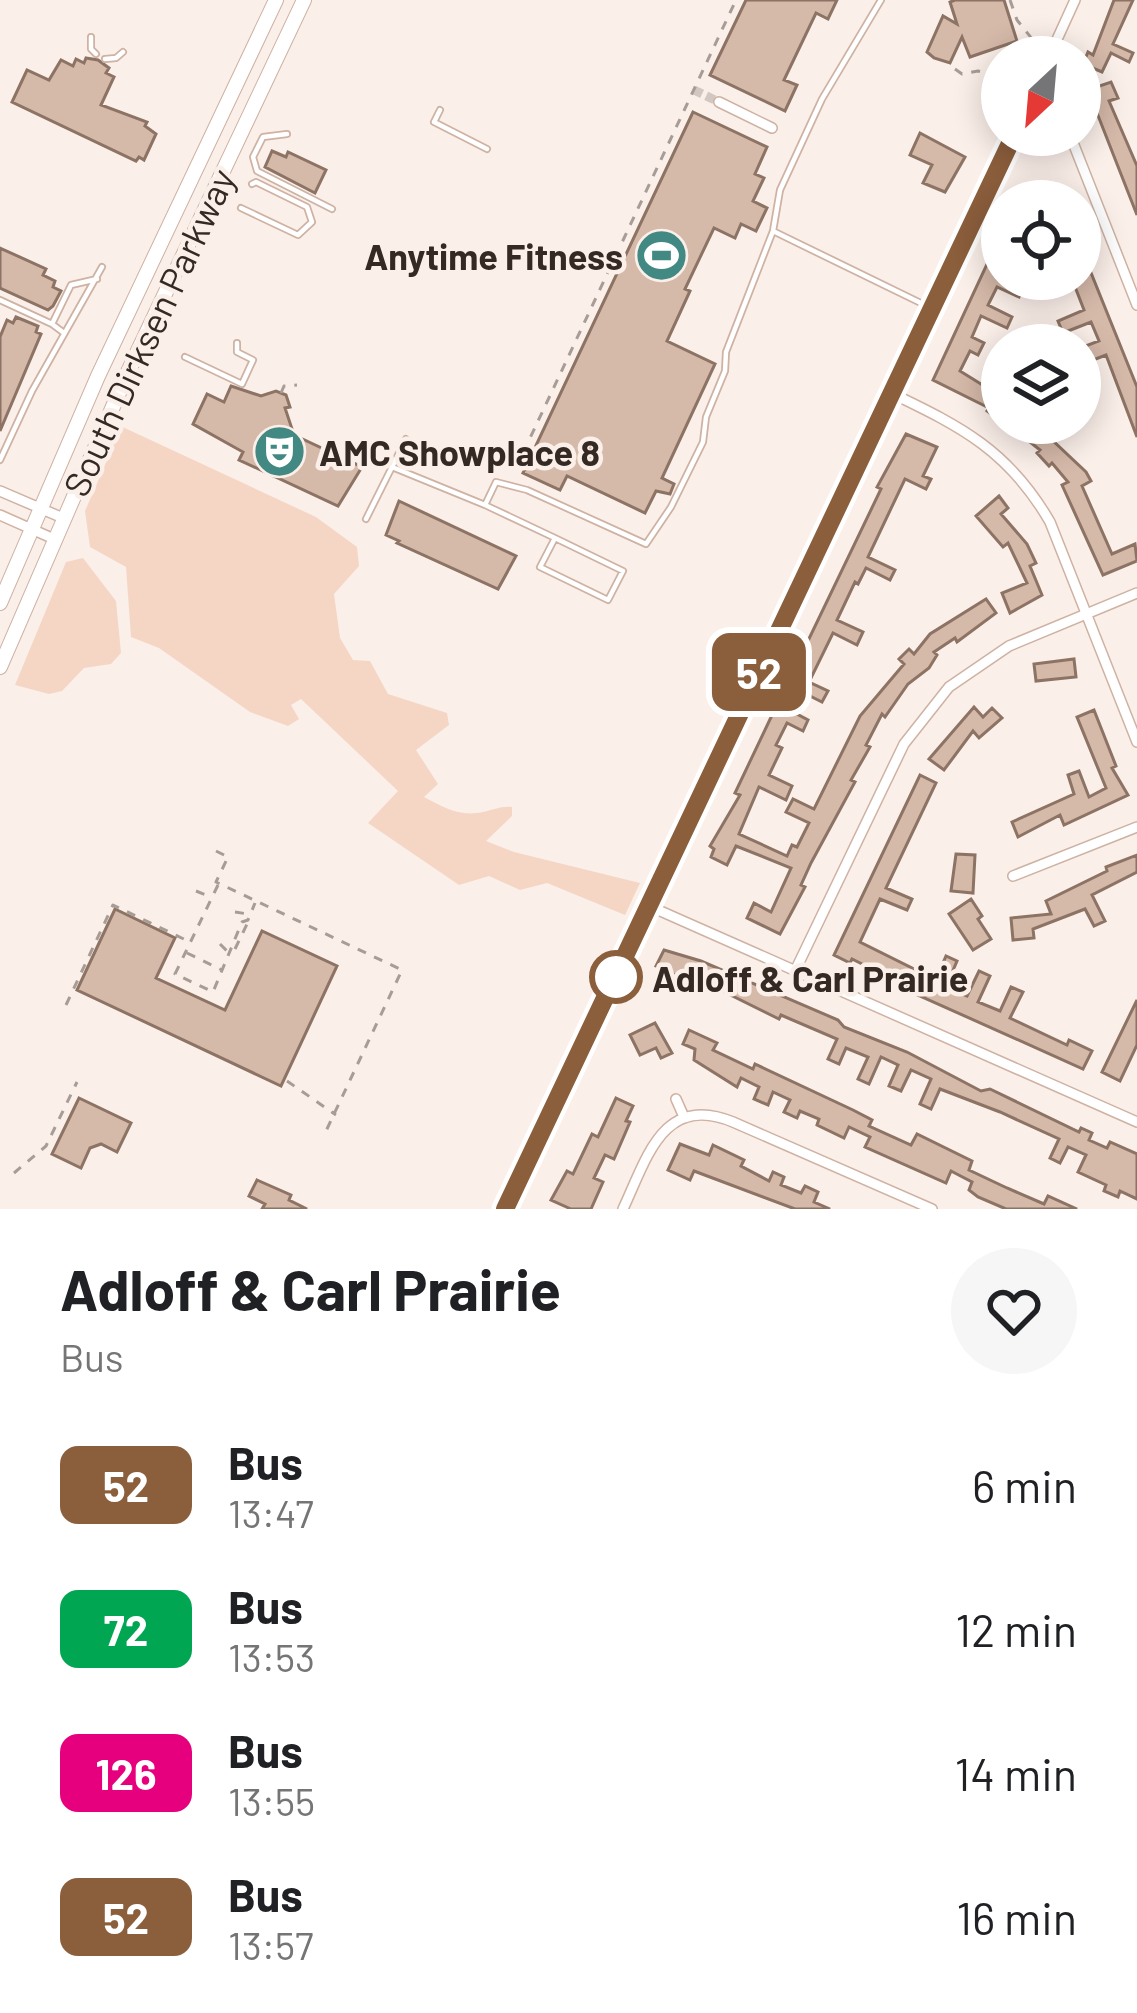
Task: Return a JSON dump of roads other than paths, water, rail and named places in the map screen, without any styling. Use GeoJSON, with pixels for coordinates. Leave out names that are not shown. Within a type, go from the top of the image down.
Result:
{"type":"FeatureCollection","features":[{"type":"Feature","properties":{"kind":"main road","name":"South Dirksen Parkway"},"geometry":{"type":"LineString","coordinates":[[0,603],[39,508],[276,0]]}},
{"type":"Feature","properties":{"kind":"main road","name":"South Dirksen Parkway"},"geometry":{"type":"LineString","coordinates":[[0,668],[63,518],[304,0]]}},
{"type":"Feature","properties":{"kind":"street"},"geometry":{"type":"LineString","coordinates":[[1058,36],[1075,0]]}},
{"type":"Feature","properties":{"kind":"street"},"geometry":{"type":"LineString","coordinates":[[719,102],[772,128]]}},
{"type":"Feature","properties":{"kind":"street"},"geometry":{"type":"LineString","coordinates":[[520,1209],[506,1206],[1004,156]]}},
{"type":"Feature","properties":{"kind":"street"},"geometry":{"type":"LineString","coordinates":[[1078,156],[1137,304]]}},
{"type":"Feature","properties":{"kind":"street"},"geometry":{"type":"LineString","coordinates":[[891,393],[977,438],[1018,475],[1050,522],[1137,742]]}},
{"type":"Feature","properties":{"kind":"street"},"geometry":{"type":"LineString","coordinates":[[0,491],[63,518]]}},
{"type":"Feature","properties":{"kind":"street"},"geometry":{"type":"LineString","coordinates":[[0,515],[54,539]]}},
{"type":"Feature","properties":{"kind":"street"},"geometry":{"type":"LineString","coordinates":[[794,971],[904,744],[949,687],[1009,646],[1137,593]]}},
{"type":"Feature","properties":{"kind":"street"},"geometry":{"type":"LineString","coordinates":[[1013,876],[1137,827]]}},
{"type":"Feature","properties":{"kind":"street"},"geometry":{"type":"LineString","coordinates":[[650,906],[1135,1117]]}},
{"type":"Feature","properties":{"kind":"street"},"geometry":{"type":"LineString","coordinates":[[676,1099],[684,1117]]}},
{"type":"Feature","properties":{"kind":"street"},"geometry":{"type":"LineString","coordinates":[[623,1209],[659,1135],[684,1117],[701,1113],[932,1209]]}},
{"type":"Feature","properties":{"kind":"lane"},"geometry":{"type":"LineString","coordinates":[[485,505],[496,482],[527,490],[646,544],[671,507],[703,442],[706,417],[725,371],[726,352],[773,231],[780,190],[805,135],[881,0]]}},
{"type":"Feature","properties":{"kind":"lane"},"geometry":{"type":"LineString","coordinates":[[91,37],[96,54]]}},
{"type":"Feature","properties":{"kind":"lane"},"geometry":{"type":"LineString","coordinates":[[105,59],[123,52]]}},
{"type":"Feature","properties":{"kind":"lane"},"geometry":{"type":"LineString","coordinates":[[440,110],[434,122],[488,149]]}},
{"type":"Feature","properties":{"kind":"lane"},"geometry":{"type":"LineString","coordinates":[[287,134],[262,137],[254,157],[258,172],[332,209]]}},
{"type":"Feature","properties":{"kind":"lane"},"geometry":{"type":"LineString","coordinates":[[241,208],[298,235],[312,222],[307,207],[252,184]]}},
{"type":"Feature","properties":{"kind":"lane"},"geometry":{"type":"LineString","coordinates":[[773,231],[931,308]]}},
{"type":"Feature","properties":{"kind":"lane"},"geometry":{"type":"LineString","coordinates":[[0,460],[32,391],[102,267]]}},
{"type":"Feature","properties":{"kind":"lane"},"geometry":{"type":"LineString","coordinates":[[52,324],[71,285],[97,279]]}},
{"type":"Feature","properties":{"kind":"lane"},"geometry":{"type":"LineString","coordinates":[[0,300],[65,334]]}},
{"type":"Feature","properties":{"kind":"lane"},"geometry":{"type":"LineString","coordinates":[[185,357],[242,384],[253,359],[237,352],[237,344]]}},
{"type":"Feature","properties":{"kind":"lane"},"geometry":{"type":"LineString","coordinates":[[367,519],[406,439]]}},
{"type":"Feature","properties":{"kind":"lane"},"geometry":{"type":"LineString","coordinates":[[392,466],[485,505],[555,538],[623,571],[608,600],[540,567],[555,538]]}},
{"type":"Feature","properties":{"kind":"tunnel"},"geometry":{"type":"LineString","coordinates":[[694,90],[719,102]]}},
{"type":"Feature","properties":{"kind":"place","name":"Anytime Fitness"},"geometry":{"type":"Point","coordinates":[662,255]}},
{"type":"Feature","properties":{"kind":"place","name":"AMC Showplace 8"},"geometry":{"type":"Point","coordinates":[280,451]}},
{"type":"Feature","properties":{"kind":"place","name":"Adloff & Carl Prairie"},"geometry":{"type":"Point","coordinates":[616,977]}}]}
